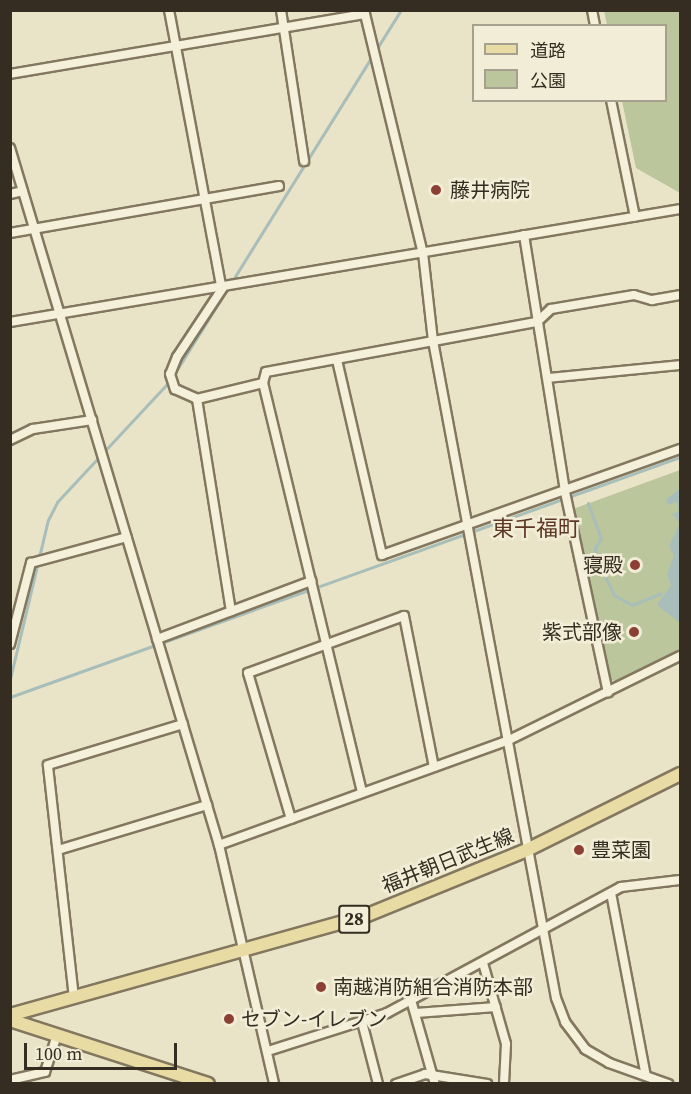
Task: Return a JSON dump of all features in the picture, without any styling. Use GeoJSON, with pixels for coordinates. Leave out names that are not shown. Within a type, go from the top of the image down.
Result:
{"type":"FeatureCollection","features":[{"type":"Feature","properties":{"kind":"main road","name":"福井朝日武生線"},"geometry":{"type":"LineString","coordinates":[[10,1015],[247,947],[365,916],[527,850],[681,774]]}},
{"type":"Feature","properties":{"kind":"main road"},"geometry":{"type":"LineString","coordinates":[[10,1020],[208,1083]]}},
{"type":"Feature","properties":{"kind":"street"},"geometry":{"type":"LineString","coordinates":[[169,10],[222,286],[170,374],[175,389],[196,399],[263,383]]}},
{"type":"Feature","properties":{"kind":"street"},"geometry":{"type":"LineString","coordinates":[[281,10],[304,161]]}},
{"type":"Feature","properties":{"kind":"street"},"geometry":{"type":"LineString","coordinates":[[10,74],[364,12],[423,253],[433,341],[556,998],[575,1037],[609,1063],[668,1083]]}},
{"type":"Feature","properties":{"kind":"street"},"geometry":{"type":"LineString","coordinates":[[611,102],[635,217]]}},
{"type":"Feature","properties":{"kind":"street"},"geometry":{"type":"LineString","coordinates":[[10,148],[219,845],[247,947],[274,1083]]}},
{"type":"Feature","properties":{"kind":"street"},"geometry":{"type":"LineString","coordinates":[[10,233],[279,186]]}},
{"type":"Feature","properties":{"kind":"street"},"geometry":{"type":"LineString","coordinates":[[10,194],[24,191]]}},
{"type":"Feature","properties":{"kind":"street"},"geometry":{"type":"LineString","coordinates":[[10,322],[681,209]]}},
{"type":"Feature","properties":{"kind":"street"},"geometry":{"type":"LineString","coordinates":[[524,235],[565,492],[608,692]]}},
{"type":"Feature","properties":{"kind":"street"},"geometry":{"type":"LineString","coordinates":[[362,792],[263,383],[266,372],[537,322],[551,309],[634,295],[652,300],[681,295]]}},
{"type":"Feature","properties":{"kind":"street"},"geometry":{"type":"LineString","coordinates":[[337,360],[382,555],[468,527],[681,449]]}},
{"type":"Feature","properties":{"kind":"street"},"geometry":{"type":"LineString","coordinates":[[548,378],[681,364]]}},
{"type":"Feature","properties":{"kind":"street"},"geometry":{"type":"LineString","coordinates":[[196,399],[231,611]]}},
{"type":"Feature","properties":{"kind":"street"},"geometry":{"type":"LineString","coordinates":[[10,440],[33,429],[92,420]]}},
{"type":"Feature","properties":{"kind":"street"},"geometry":{"type":"LineString","coordinates":[[10,645],[12,629],[31,564],[127,537]]}},
{"type":"Feature","properties":{"kind":"street"},"geometry":{"type":"LineString","coordinates":[[157,639],[311,581]]}},
{"type":"Feature","properties":{"kind":"street"},"geometry":{"type":"LineString","coordinates":[[291,819],[248,673],[404,616],[434,767]]}},
{"type":"Feature","properties":{"kind":"street"},"geometry":{"type":"LineString","coordinates":[[219,845],[507,741],[681,656]]}},
{"type":"Feature","properties":{"kind":"street"},"geometry":{"type":"LineString","coordinates":[[74,998],[48,765],[183,724]]}},
{"type":"Feature","properties":{"kind":"street"},"geometry":{"type":"LineString","coordinates":[[58,849],[207,805]]}},
{"type":"Feature","properties":{"kind":"street"},"geometry":{"type":"LineString","coordinates":[[268,1051],[362,1022],[411,1000],[544,933],[611,893],[681,880]]}},
{"type":"Feature","properties":{"kind":"street"},"geometry":{"type":"LineString","coordinates":[[611,893],[646,1076]]}},
{"type":"Feature","properties":{"kind":"street"},"geometry":{"type":"LineString","coordinates":[[483,963],[506,1044],[504,1083]]}},
{"type":"Feature","properties":{"kind":"street"},"geometry":{"type":"LineString","coordinates":[[411,1000],[436,1079]]}},
{"type":"Feature","properties":{"kind":"street"},"geometry":{"type":"LineString","coordinates":[[416,1013],[496,1007]]}},
{"type":"Feature","properties":{"kind":"street"},"geometry":{"type":"LineString","coordinates":[[362,1022],[378,1083]]}},
{"type":"Feature","properties":{"kind":"street"},"geometry":{"type":"LineString","coordinates":[[10,1080],[45,1072],[57,1036]]}},
{"type":"Feature","properties":{"kind":"street"},"geometry":{"type":"LineString","coordinates":[[396,1083],[416,1075],[487,1083]]}},
{"type":"Feature","properties":{"kind":"green space"},"geometry":{"type":"Polygon","coordinates":[[[604,11],[680,11],[680,193],[636,168],[622,102],[667,102],[667,24],[607,24],[604,11]]]}},
{"type":"Feature","properties":{"kind":"green space"},"geometry":{"type":"Polygon","coordinates":[[[680,470],[680,649],[616,682],[610,679],[573,509],[680,470]]]}},
{"type":"Feature","properties":{"kind":"water"},"geometry":{"type":"Polygon","coordinates":[[[680,489],[680,523],[672,514],[679,511],[677,502],[668,505],[666,499],[680,489]]]}},
{"type":"Feature","properties":{"kind":"water"},"geometry":{"type":"Polygon","coordinates":[[[680,523],[680,623],[657,605],[671,585],[667,574],[674,556],[669,546],[680,523]]]}},
{"type":"Feature","properties":{"kind":"waterway"},"geometry":{"type":"LineString","coordinates":[[173,376],[401,10]]}},
{"type":"Feature","properties":{"kind":"waterway"},"geometry":{"type":"LineString","coordinates":[[10,679],[48,520],[57,502],[170,381]]}},
{"type":"Feature","properties":{"kind":"waterway"},"geometry":{"type":"LineString","coordinates":[[10,697],[680,457]]}},
{"type":"Feature","properties":{"kind":"waterway"},"geometry":{"type":"LineString","coordinates":[[588,503],[601,538],[595,548],[597,560],[614,595],[632,605],[661,593]]}},
{"type":"Feature","properties":{"kind":"waterway"},"geometry":{"type":"LineString","coordinates":[[680,622],[680,632]]}},
{"type":"Feature","properties":{"kind":"place","name":"藤井病院"},"geometry":{"type":"Point","coordinates":[436,190]}},
{"type":"Feature","properties":{"kind":"place","name":"寝殿"},"geometry":{"type":"Point","coordinates":[635,565]}},
{"type":"Feature","properties":{"kind":"place","name":"紫式部像"},"geometry":{"type":"Point","coordinates":[634,632]}},
{"type":"Feature","properties":{"kind":"place","name":"豊菜園"},"geometry":{"type":"Point","coordinates":[579,850]}},
{"type":"Feature","properties":{"kind":"place","name":"南越消防組合消防本部"},"geometry":{"type":"Point","coordinates":[321,987]}},
{"type":"Feature","properties":{"kind":"place","name":"セブン-イレブン"},"geometry":{"type":"Point","coordinates":[229,1019]}},
{"type":"Feature","properties":{"kind":"district","name":"東千福町"},"geometry":{"type":"Point","coordinates":[536,529]}}]}
